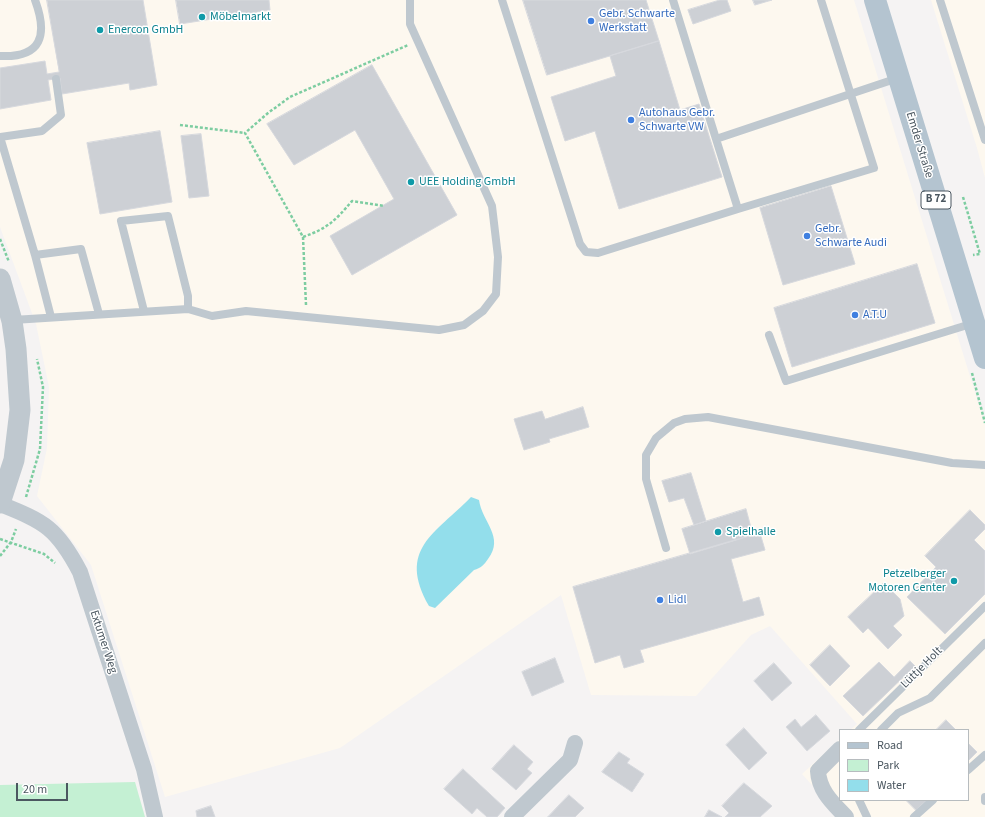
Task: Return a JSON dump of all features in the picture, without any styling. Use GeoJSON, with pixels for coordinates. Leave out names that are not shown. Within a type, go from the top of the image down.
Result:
{"type":"FeatureCollection","features":[{"type":"Feature","properties":{"kind":"main road","name":"Emder Straße"},"geometry":{"type":"LineString","coordinates":[[875,0],[985,358]]}},
{"type":"Feature","properties":{"kind":"street","name":"Extumer Weg"},"geometry":{"type":"LineString","coordinates":[[0,279],[12,320],[16,349],[20,410],[14,460],[0,503],[36,519],[51,529],[67,547],[80,572],[144,769],[155,817]]}},
{"type":"Feature","properties":{"kind":"street"},"geometry":{"type":"LineString","coordinates":[[512,817],[570,760],[575,743]]}},
{"type":"Feature","properties":{"kind":"street"},"geometry":{"type":"LineString","coordinates":[[839,750],[818,771],[818,781],[826,795],[846,817]]}},
{"type":"Feature","properties":{"kind":"lane"},"geometry":{"type":"LineString","coordinates":[[0,56],[28,53],[37,46],[41,38],[35,0]]}},
{"type":"Feature","properties":{"kind":"lane"},"geometry":{"type":"LineString","coordinates":[[12,320],[188,309],[212,316],[246,311],[439,330],[464,325],[484,311],[496,294],[498,258],[492,206],[410,24],[410,0]]}},
{"type":"Feature","properties":{"kind":"lane"},"geometry":{"type":"LineString","coordinates":[[502,0],[580,244],[586,252],[598,253],[874,168],[821,0]]}},
{"type":"Feature","properties":{"kind":"lane"},"geometry":{"type":"LineString","coordinates":[[673,0],[738,209]]}},
{"type":"Feature","properties":{"kind":"lane"},"geometry":{"type":"LineString","coordinates":[[940,0],[985,140]]}},
{"type":"Feature","properties":{"kind":"lane"},"geometry":{"type":"LineString","coordinates":[[716,139],[899,78]]}},
{"type":"Feature","properties":{"kind":"lane"},"geometry":{"type":"LineString","coordinates":[[51,317],[0,137],[42,131],[61,115],[56,79]]}},
{"type":"Feature","properties":{"kind":"lane"},"geometry":{"type":"LineString","coordinates":[[144,311],[121,221],[168,216],[188,296],[188,309]]}},
{"type":"Feature","properties":{"kind":"lane"},"geometry":{"type":"LineString","coordinates":[[34,255],[81,250],[99,314]]}},
{"type":"Feature","properties":{"kind":"lane"},"geometry":{"type":"LineString","coordinates":[[769,336],[786,381],[974,323]]}},
{"type":"Feature","properties":{"kind":"lane"},"geometry":{"type":"LineString","coordinates":[[666,548],[646,479],[646,455],[656,438],[674,423],[685,419],[708,417],[952,463],[985,465]]}},
{"type":"Feature","properties":{"kind":"lane","name":"Lüttje Holt"},"geometry":{"type":"LineString","coordinates":[[860,729],[985,606]]}},
{"type":"Feature","properties":{"kind":"lane"},"geometry":{"type":"LineString","coordinates":[[882,729],[898,713],[930,698],[985,643]]}},
{"type":"Feature","properties":{"kind":"lane"},"geometry":{"type":"LineString","coordinates":[[969,769],[985,755]]}},
{"type":"Feature","properties":{"kind":"lane"},"geometry":{"type":"LineString","coordinates":[[859,801],[867,817]]}},
{"type":"Feature","properties":{"kind":"lane"},"geometry":{"type":"LineString","coordinates":[[914,817],[932,801]]}},
{"type":"Feature","properties":{"kind":"path"},"geometry":{"type":"LineString","coordinates":[[245,134],[268,113],[290,97],[417,41]]}},
{"type":"Feature","properties":{"kind":"path"},"geometry":{"type":"LineString","coordinates":[[180,125],[245,134]]}},
{"type":"Feature","properties":{"kind":"path"},"geometry":{"type":"LineString","coordinates":[[245,134],[303,237],[306,317]]}},
{"type":"Feature","properties":{"kind":"path"},"geometry":{"type":"LineString","coordinates":[[303,237],[323,230],[338,217],[352,201],[384,206]]}},
{"type":"Feature","properties":{"kind":"path"},"geometry":{"type":"LineString","coordinates":[[0,539],[44,554],[60,567]]}},
{"type":"Feature","properties":{"kind":"shaded area"},"geometry":{"type":"Polygon","coordinates":[[[0,0],[854,0],[985,425],[985,817],[841,817],[802,774],[839,740],[839,801],[969,801],[969,729],[851,729],[857,724],[770,626],[751,635],[696,696],[591,695],[561,595],[340,748],[165,797],[91,565],[37,496],[47,448],[49,387],[36,324],[0,227],[0,0]]]}},
{"type":"Feature","properties":{"kind":"shaded area"},"geometry":{"type":"Polygon","coordinates":[[[931,0],[985,0],[985,178],[977,148],[931,0]]]}},
{"type":"Feature","properties":{"kind":"green space"},"geometry":{"type":"Polygon","coordinates":[[[135,782],[145,817],[0,817],[0,785],[135,782]]]}},
{"type":"Feature","properties":{"kind":"water"},"geometry":{"type":"Polygon","coordinates":[[[471,497],[479,500],[493,536],[493,551],[484,565],[474,570],[435,608],[429,606],[420,586],[417,570],[419,556],[424,544],[433,533],[471,497]]]}},
{"type":"Feature","properties":{"kind":"building","name":"Enercon GmbH"},"geometry":{"type":"Polygon","coordinates":[[[47,0],[143,0],[157,85],[130,90],[129,83],[62,94],[60,78],[48,80],[51,100],[0,109],[0,68],[45,61],[47,74],[59,72],[47,0]]]}},
{"type":"Feature","properties":{"kind":"building","name":"Möbelmarkt"},"geometry":{"type":"Polygon","coordinates":[[[176,0],[269,0],[270,10],[180,24],[176,0]]]}},
{"type":"Feature","properties":{"kind":"building","name":"Gebr. Schwarte Werkstatt"},"geometry":{"type":"Polygon","coordinates":[[[523,0],[646,0],[659,41],[547,75],[523,0]]]}},
{"type":"Feature","properties":{"kind":"building"},"geometry":{"type":"Polygon","coordinates":[[[720,0],[727,0],[731,11],[693,24],[688,10],[720,0]]]}},
{"type":"Feature","properties":{"kind":"building"},"geometry":{"type":"Polygon","coordinates":[[[753,0],[772,0],[755,5],[753,0]]]}},
{"type":"Feature","properties":{"kind":"building","name":"Autohaus Gebr. Schwarte VW"},"geometry":{"type":"Polygon","coordinates":[[[659,41],[680,110],[699,104],[722,177],[619,209],[595,131],[565,141],[551,97],[616,76],[610,56],[659,41]]]}},
{"type":"Feature","properties":{"kind":"building","name":"UEE Holding GmbH"},"geometry":{"type":"Polygon","coordinates":[[[372,65],[457,215],[352,275],[330,236],[394,199],[355,130],[294,165],[267,124],[372,65]]]}},
{"type":"Feature","properties":{"kind":"building"},"geometry":{"type":"Polygon","coordinates":[[[160,131],[172,202],[100,214],[87,143],[160,131]]]}},
{"type":"Feature","properties":{"kind":"building"},"geometry":{"type":"Polygon","coordinates":[[[201,134],[209,196],[189,198],[181,136],[201,134]]]}},
{"type":"Feature","properties":{"kind":"building","name":"Gebr. Schwarte Audi"},"geometry":{"type":"Polygon","coordinates":[[[831,186],[855,264],[783,285],[760,208],[831,186]]]}},
{"type":"Feature","properties":{"kind":"building","name":"A.T.U"},"geometry":{"type":"Polygon","coordinates":[[[917,264],[935,323],[792,367],[774,308],[917,264]]]}},
{"type":"Feature","properties":{"kind":"building"},"geometry":{"type":"Polygon","coordinates":[[[583,407],[589,427],[549,439],[550,442],[524,450],[514,419],[542,411],[545,419],[583,407]]]}},
{"type":"Feature","properties":{"kind":"building"},"geometry":{"type":"Polygon","coordinates":[[[691,473],[706,521],[694,525],[684,498],[669,502],[662,481],[691,473]]]}},
{"type":"Feature","properties":{"kind":"building","name":"Spielhalle"},"geometry":{"type":"Polygon","coordinates":[[[746,509],[753,535],[690,554],[682,529],[746,509]]]}},
{"type":"Feature","properties":{"kind":"building","name":"Petzelberger Motoren Center"},"geometry":{"type":"Polygon","coordinates":[[[970,510],[985,525],[985,529],[974,540],[985,551],[985,594],[945,634],[907,597],[936,567],[925,556],[970,510]]]}},
{"type":"Feature","properties":{"kind":"building","name":"Lidl"},"geometry":{"type":"Polygon","coordinates":[[[760,533],[765,550],[731,559],[743,602],[759,597],[764,615],[640,650],[644,662],[624,668],[620,655],[595,663],[573,587],[760,533]]]}},
{"type":"Feature","properties":{"kind":"building"},"geometry":{"type":"Polygon","coordinates":[[[884,583],[900,599],[904,616],[893,626],[902,635],[888,649],[868,628],[863,633],[848,617],[884,583]]]}},
{"type":"Feature","properties":{"kind":"building"},"geometry":{"type":"Polygon","coordinates":[[[830,645],[850,666],[830,686],[810,665],[830,645]]]}},
{"type":"Feature","properties":{"kind":"building"},"geometry":{"type":"Polygon","coordinates":[[[555,658],[564,682],[532,696],[522,672],[555,658]]]}},
{"type":"Feature","properties":{"kind":"building"},"geometry":{"type":"Polygon","coordinates":[[[910,661],[915,666],[863,716],[843,696],[879,662],[894,677],[910,661]]]}},
{"type":"Feature","properties":{"kind":"building"},"geometry":{"type":"Polygon","coordinates":[[[774,663],[792,683],[772,701],[754,681],[774,663]]]}},
{"type":"Feature","properties":{"kind":"building"},"geometry":{"type":"Polygon","coordinates":[[[816,715],[830,731],[807,751],[786,727],[795,719],[801,727],[816,715]]]}},
{"type":"Feature","properties":{"kind":"building"},"geometry":{"type":"Polygon","coordinates":[[[946,720],[955,729],[937,729],[946,720]]]}},
{"type":"Feature","properties":{"kind":"building"},"geometry":{"type":"Polygon","coordinates":[[[744,728],[767,753],[749,770],[726,745],[744,728]]]}},
{"type":"Feature","properties":{"kind":"building"},"geometry":{"type":"Polygon","coordinates":[[[969,744],[977,752],[969,760],[969,744]]]}},
{"type":"Feature","properties":{"kind":"building"},"geometry":{"type":"Polygon","coordinates":[[[514,745],[533,762],[527,769],[532,773],[516,790],[492,769],[514,745]]]}},
{"type":"Feature","properties":{"kind":"building"},"geometry":{"type":"Polygon","coordinates":[[[619,752],[630,759],[627,763],[644,774],[632,792],[602,772],[619,752]]]}},
{"type":"Feature","properties":{"kind":"building"},"geometry":{"type":"Polygon","coordinates":[[[463,769],[505,808],[497,817],[487,817],[477,808],[472,814],[444,789],[463,769]]]}},
{"type":"Feature","properties":{"kind":"building"},"geometry":{"type":"Polygon","coordinates":[[[744,783],[772,806],[760,817],[725,817],[729,813],[722,806],[744,783]]]}},
{"type":"Feature","properties":{"kind":"building"},"geometry":{"type":"Polygon","coordinates":[[[569,795],[584,808],[575,817],[548,817],[569,795]]]}},
{"type":"Feature","properties":{"kind":"building"},"geometry":{"type":"Polygon","coordinates":[[[907,801],[926,801],[916,810],[907,801]]]}},
{"type":"Feature","properties":{"kind":"building"},"geometry":{"type":"Polygon","coordinates":[[[211,806],[215,817],[197,817],[196,811],[211,806]]]}},
{"type":"Feature","properties":{"kind":"building"},"geometry":{"type":"Polygon","coordinates":[[[709,810],[722,817],[705,817],[709,810]]]}},
{"type":"Feature","properties":{"kind":"place","name":"Möbelmarkt"},"geometry":{"type":"Point","coordinates":[202,17]}},
{"type":"Feature","properties":{"kind":"place","name":"Gebr. Schwarte Werkstatt"},"geometry":{"type":"Point","coordinates":[591,21]}},
{"type":"Feature","properties":{"kind":"place","name":"Enercon GmbH"},"geometry":{"type":"Point","coordinates":[100,30]}},
{"type":"Feature","properties":{"kind":"place","name":"Autohaus Gebr. Schwarte VW"},"geometry":{"type":"Point","coordinates":[631,120]}},
{"type":"Feature","properties":{"kind":"place","name":"UEE Holding GmbH"},"geometry":{"type":"Point","coordinates":[411,182]}},
{"type":"Feature","properties":{"kind":"place","name":"Gebr. Schwarte Audi"},"geometry":{"type":"Point","coordinates":[807,236]}},
{"type":"Feature","properties":{"kind":"place","name":"A.T.U"},"geometry":{"type":"Point","coordinates":[855,315]}},
{"type":"Feature","properties":{"kind":"place","name":"Spielhalle"},"geometry":{"type":"Point","coordinates":[718,532]}},
{"type":"Feature","properties":{"kind":"place","name":"Petzelberger Motoren Center"},"geometry":{"type":"Point","coordinates":[954,581]}},
{"type":"Feature","properties":{"kind":"place","name":"Lidl"},"geometry":{"type":"Point","coordinates":[660,600]}}]}
